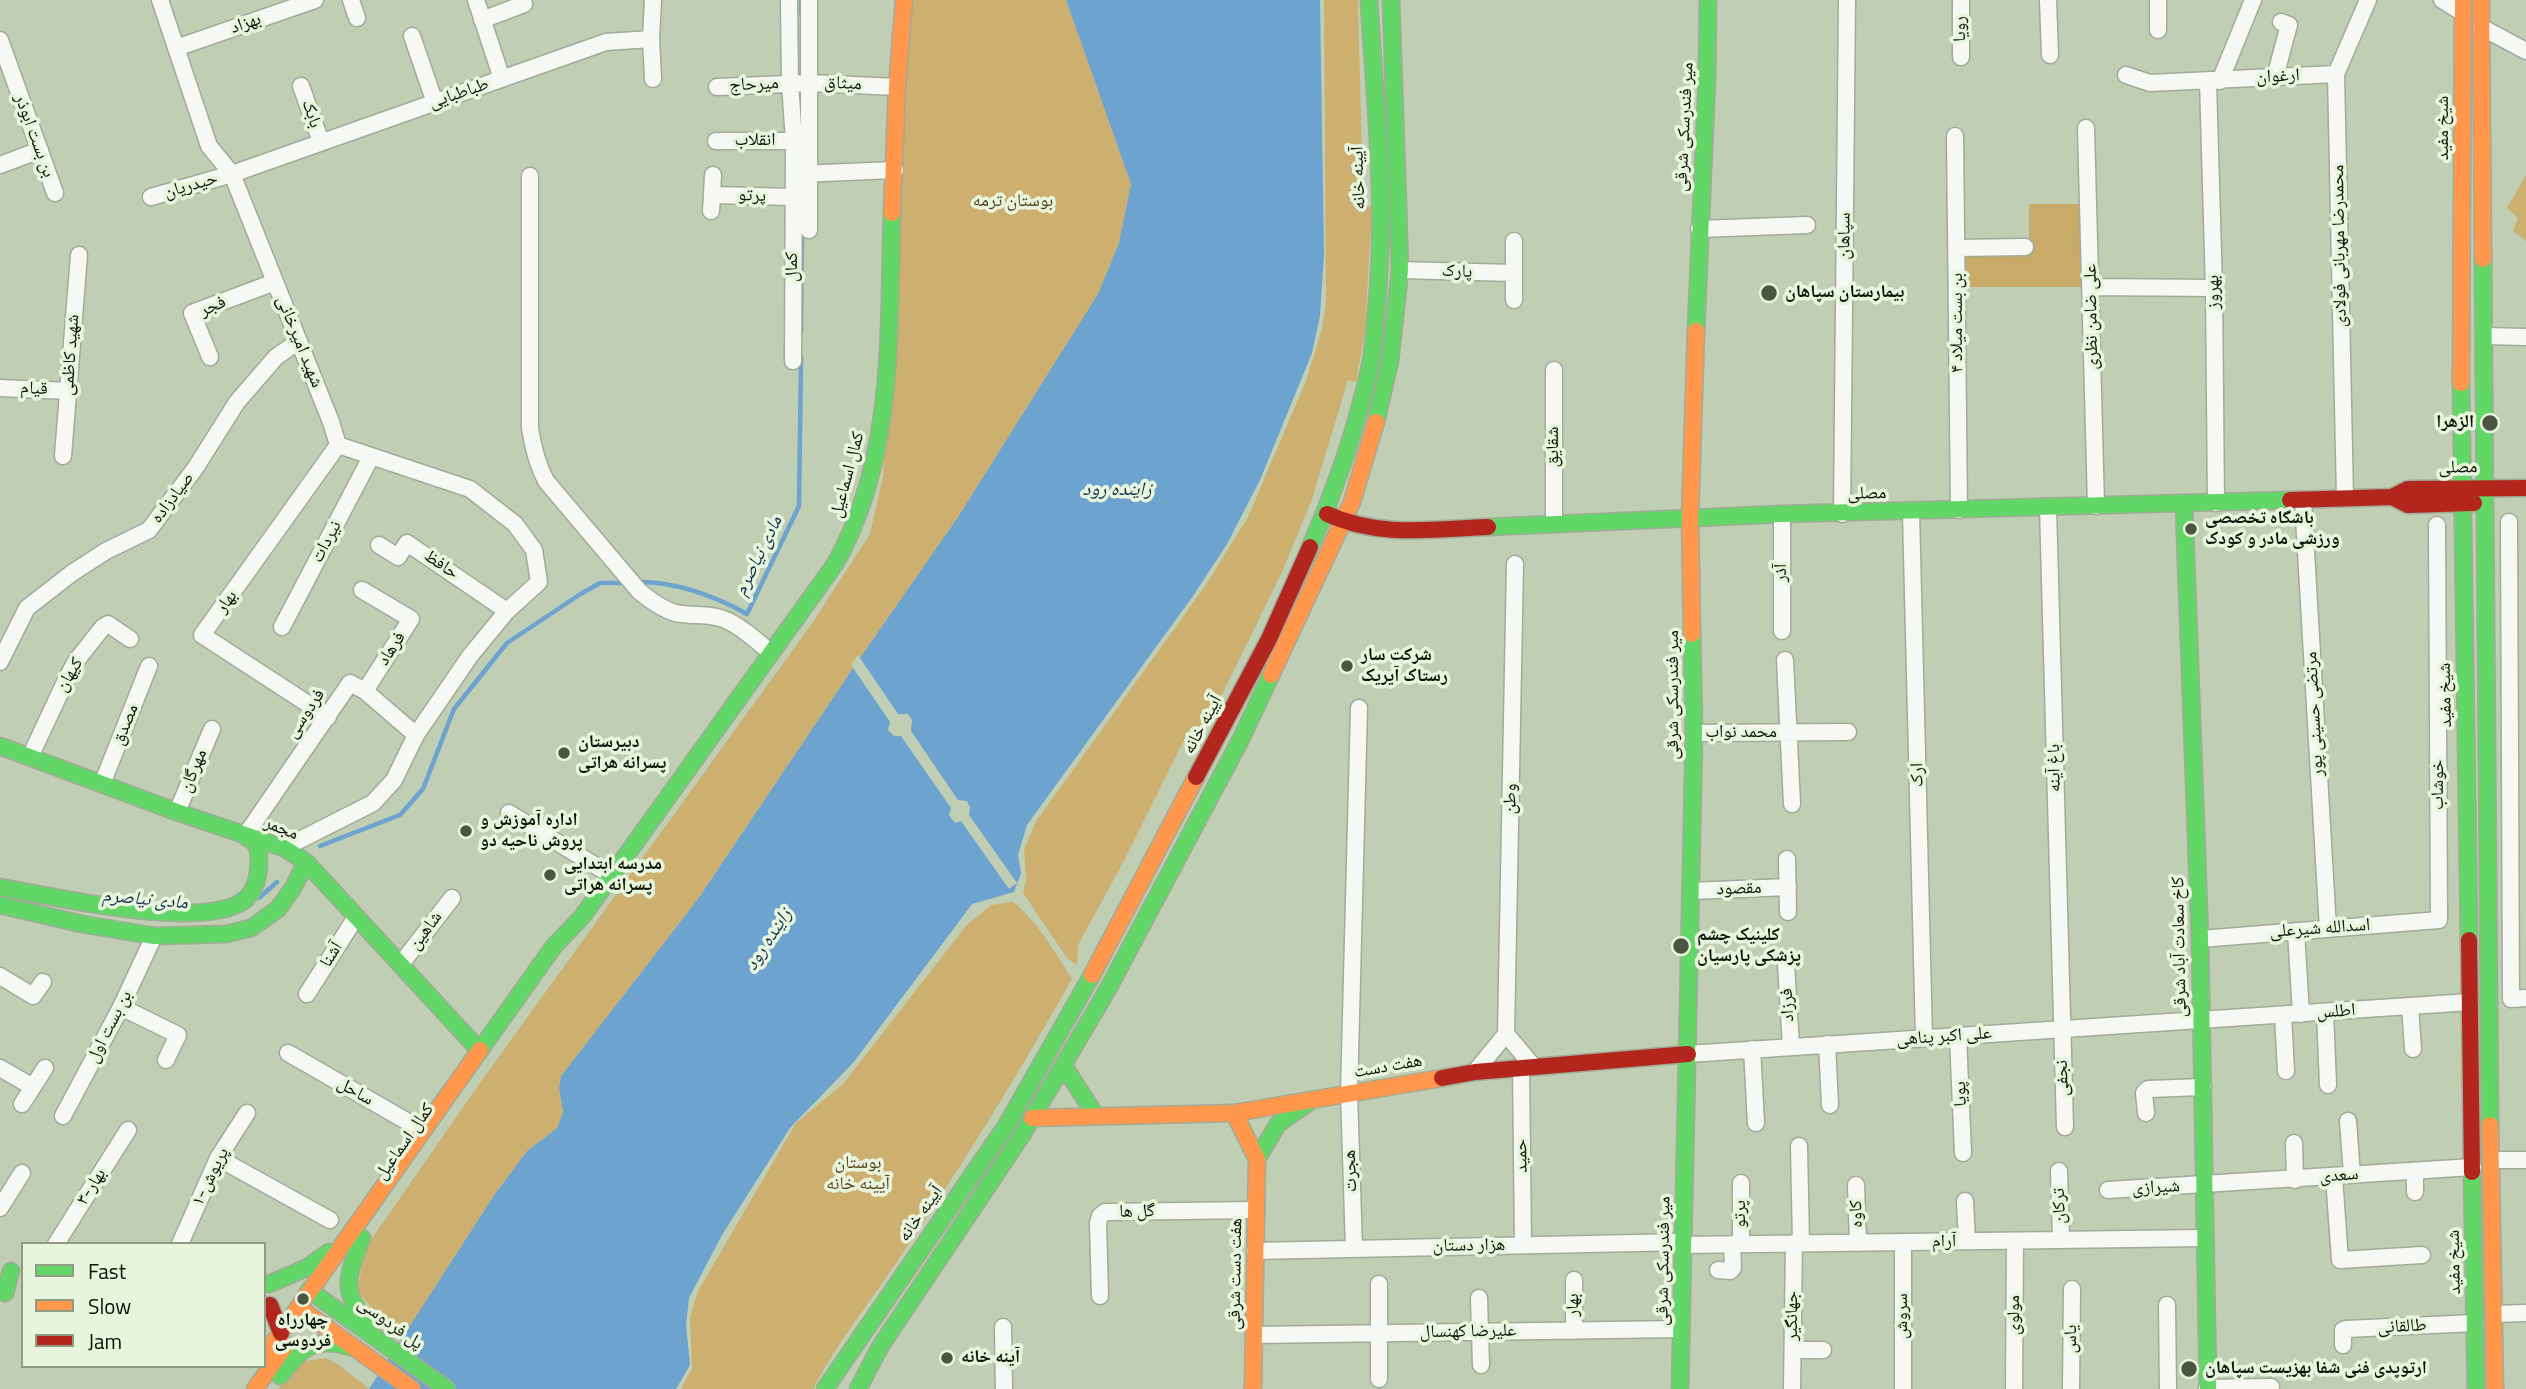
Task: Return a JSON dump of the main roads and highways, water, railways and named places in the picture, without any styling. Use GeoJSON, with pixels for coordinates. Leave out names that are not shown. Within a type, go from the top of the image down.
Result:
{"type":"FeatureCollection","features":[{"type":"Feature","properties":{"kind":"main road","name":"کمال اسماعیل"},"geometry":{"type":"LineString","coordinates":[[255,1389],[315,1294],[344,1242],[422,1130],[554,946],[582,917],[835,564],[851,536],[870,484],[879,444],[884,400],[897,87],[904,0]]}},
{"type":"Feature","properties":{"kind":"main road","name":"آیینه خانه"},"geometry":{"type":"LineString","coordinates":[[825,1389],[1006,1126],[1085,990],[1269,639],[1325,513],[1371,364],[1380,276],[1380,194],[1369,0]]}},
{"type":"Feature","properties":{"kind":"main road"},"geometry":{"type":"LineString","coordinates":[[858,1389],[880,1347],[1032,1118],[1108,989],[1241,740],[1344,522],[1372,439],[1390,360],[1400,270],[1391,0]]}},
{"type":"Feature","properties":{"kind":"main road","name":"میر فندرسکی شرقی"},"geometry":{"type":"LineString","coordinates":[[1680,1389],[1694,733],[1690,518],[1708,0]]}},
{"type":"Feature","properties":{"kind":"main road"},"geometry":{"type":"LineString","coordinates":[[2482,0],[2487,963],[2495,1389]]}},
{"type":"Feature","properties":{"kind":"main road","name":"شیخ مفید"},"geometry":{"type":"LineString","coordinates":[[2463,7],[2461,487],[2476,1389]]}},
{"type":"Feature","properties":{"kind":"main road"},"geometry":{"type":"LineString","coordinates":[[1374,87],[1395,85]]}},
{"type":"Feature","properties":{"kind":"main road"},"geometry":{"type":"LineString","coordinates":[[2463,260],[2473,264],[2483,259]]}},
{"type":"Feature","properties":{"kind":"main road"},"geometry":{"type":"LineString","coordinates":[[2463,294],[2473,286],[2483,293]]}},
{"type":"Feature","properties":{"kind":"main road","name":"مصلی"},"geometry":{"type":"LineString","coordinates":[[1325,513],[1344,522],[1383,531],[1782,514],[2392,497],[2408,489],[2461,487],[2485,495],[2526,502]]}},
{"type":"Feature","properties":{"kind":"main road","name":"مصلی"},"geometry":{"type":"LineString","coordinates":[[2392,497],[2408,505],[2462,504],[2485,495],[2526,488]]}},
{"type":"Feature","properties":{"kind":"main road","name":"کاخ سعادت آباد شرقی"},"geometry":{"type":"LineString","coordinates":[[2183,504],[2200,939],[2207,1389]]}},
{"type":"Feature","properties":{"kind":"main road","name":"مجمر"},"geometry":{"type":"LineString","coordinates":[[0,746],[177,812],[284,848],[306,862],[480,1051]]}},
{"type":"Feature","properties":{"kind":"main road"},"geometry":{"type":"LineString","coordinates":[[0,887],[84,902],[183,913],[225,909],[243,901],[255,883],[260,859],[257,844],[245,836]]}},
{"type":"Feature","properties":{"kind":"main road"},"geometry":{"type":"LineString","coordinates":[[0,905],[82,924],[154,936],[226,934],[251,928],[278,909],[293,888],[306,862]]}},
{"type":"Feature","properties":{"kind":"main road","name":"کمال اسماعیل"},"geometry":{"type":"LineString","coordinates":[[315,1294],[362,1238],[488,1058],[565,958],[582,917]]}},
{"type":"Feature","properties":{"kind":"main road"},"geometry":{"type":"LineString","coordinates":[[2470,964],[2477,970],[2484,968],[2487,963]]}},
{"type":"Feature","properties":{"kind":"main road"},"geometry":{"type":"LineString","coordinates":[[2470,1001],[2475,993],[2482,993],[2488,1001]]}},
{"type":"Feature","properties":{"kind":"main road","name":"هفت دست"},"geometry":{"type":"LineString","coordinates":[[1032,1118],[1234,1113],[1475,1072],[1688,1054]]}},
{"type":"Feature","properties":{"kind":"main road"},"geometry":{"type":"LineString","coordinates":[[1063,1065],[1096,1116]]}},
{"type":"Feature","properties":{"kind":"main road"},"geometry":{"type":"LineString","coordinates":[[1257,1159],[1278,1124],[1312,1099]]}},
{"type":"Feature","properties":{"kind":"main road"},"geometry":{"type":"LineString","coordinates":[[1234,1113],[1257,1159]]}},
{"type":"Feature","properties":{"kind":"main road","name":"هفت دست شرقی"},"geometry":{"type":"LineString","coordinates":[[1253,1389],[1257,1159]]}},
{"type":"Feature","properties":{"kind":"main road"},"geometry":{"type":"LineString","coordinates":[[362,1238],[349,1274],[347,1290],[352,1305],[370,1324],[377,1339]]}},
{"type":"Feature","properties":{"kind":"main road"},"geometry":{"type":"LineString","coordinates":[[267,1284],[306,1268],[344,1242]]}},
{"type":"Feature","properties":{"kind":"main road"},"geometry":{"type":"LineString","coordinates":[[11,1271],[2,1296],[21,1294]]}},
{"type":"Feature","properties":{"kind":"main road"},"geometry":{"type":"LineString","coordinates":[[267,1284],[315,1294]]}},
{"type":"Feature","properties":{"kind":"main road","name":"پل فردوسی"},"geometry":{"type":"LineString","coordinates":[[315,1294],[447,1389]]}},
{"type":"Feature","properties":{"kind":"main road"},"geometry":{"type":"LineString","coordinates":[[267,1305],[304,1311],[412,1389]]}},
{"type":"Feature","properties":{"kind":"main road"},"geometry":{"type":"LineString","coordinates":[[267,1305],[281,1333]]}},
{"type":"Feature","properties":{"kind":"main road","name":"کمال اسماعیل"},"geometry":{"type":"LineString","coordinates":[[266,1353],[281,1333],[304,1311]]}},
{"type":"Feature","properties":{"kind":"main road"},"geometry":{"type":"LineString","coordinates":[[271,1389],[293,1360],[314,1343],[323,1340],[361,1351]]}},
{"type":"Feature","properties":{"kind":"main road"},"geometry":{"type":"LineString","coordinates":[[240,1389],[256,1368]]}},
{"type":"Feature","properties":{"kind":"water","name":"زاینده رود"},"geometry":{"type":"Polygon","coordinates":[[[1066,0],[1320,0],[1324,255],[1320,316],[1312,353],[1260,480],[1227,544],[1193,596],[1027,825],[1018,855],[1021,873],[1014,892],[972,904],[853,1063],[790,1128],[722,1235],[689,1298],[686,1325],[690,1365],[676,1389],[369,1389],[495,1194],[527,1151],[557,1128],[563,1112],[559,1088],[561,1076],[698,899],[958,517],[1098,294],[1119,243],[1131,184],[1066,0]]]}},
{"type":"Feature","properties":{"kind":"waterway","name":"مادی نیاصرم"},"geometry":{"type":"LineString","coordinates":[[801,0],[801,13]]}},
{"type":"Feature","properties":{"kind":"waterway","name":"مادی نیاصرم"},"geometry":{"type":"LineString","coordinates":[[801,331],[802,228]]}},
{"type":"Feature","properties":{"kind":"waterway","name":"مادی نیاصرم"},"geometry":{"type":"LineString","coordinates":[[637,582],[665,584],[694,591],[747,614],[799,506],[801,358]]}},
{"type":"Feature","properties":{"kind":"waterway","name":"مادی نیاصرم"},"geometry":{"type":"LineString","coordinates":[[320,846],[400,815],[423,789],[454,709],[507,643],[600,583],[625,583]]}},
{"type":"Feature","properties":{"kind":"waterway","name":"مادی نیاصرم"},"geometry":{"type":"LineString","coordinates":[[259,898],[277,882]]}},
{"type":"Feature","properties":{"kind":"place","name":"بیمارستان سپاهان"},"geometry":{"type":"Point","coordinates":[1769,293]}},
{"type":"Feature","properties":{"kind":"place","name":"الزهرا"},"geometry":{"type":"Point","coordinates":[2490,423]}},
{"type":"Feature","properties":{"kind":"place","name":"باشگاه تخصصی ورزشی مادر و کودک"},"geometry":{"type":"Point","coordinates":[2191,529]}},
{"type":"Feature","properties":{"kind":"place","name":"شرکت سار رستاک آیریک"},"geometry":{"type":"Point","coordinates":[1347,666]}},
{"type":"Feature","properties":{"kind":"place","name":"دبیرستان پسرانه هراتی"},"geometry":{"type":"Point","coordinates":[564,753]}},
{"type":"Feature","properties":{"kind":"place","name":"اداره آموزش و پروش ناحیه دو"},"geometry":{"type":"Point","coordinates":[466,831]}},
{"type":"Feature","properties":{"kind":"place","name":"مدرسه ابتدایی پسرانه هراتی"},"geometry":{"type":"Point","coordinates":[550,875]}},
{"type":"Feature","properties":{"kind":"place","name":"کلینیک چشم پزشکی پارسیان"},"geometry":{"type":"Point","coordinates":[1681,946]}},
{"type":"Feature","properties":{"kind":"place","name":"چهارراه فردوسی"},"geometry":{"type":"Point","coordinates":[303,1299]}},
{"type":"Feature","properties":{"kind":"place","name":"آینه خانه"},"geometry":{"type":"Point","coordinates":[947,1358]}},
{"type":"Feature","properties":{"kind":"place","name":"ارتوپدی فنی شفا بهزیست سپاهان"},"geometry":{"type":"Point","coordinates":[2189,1369]}},
{"type":"Feature","properties":{"kind":"park label","name":"بوستان ترمه"},"geometry":{"type":"Point","coordinates":[1013,202]}},
{"type":"Feature","properties":{"kind":"park label","name":"بوستان آیینه خانه"},"geometry":{"type":"Point","coordinates":[858,1174]}}]}
